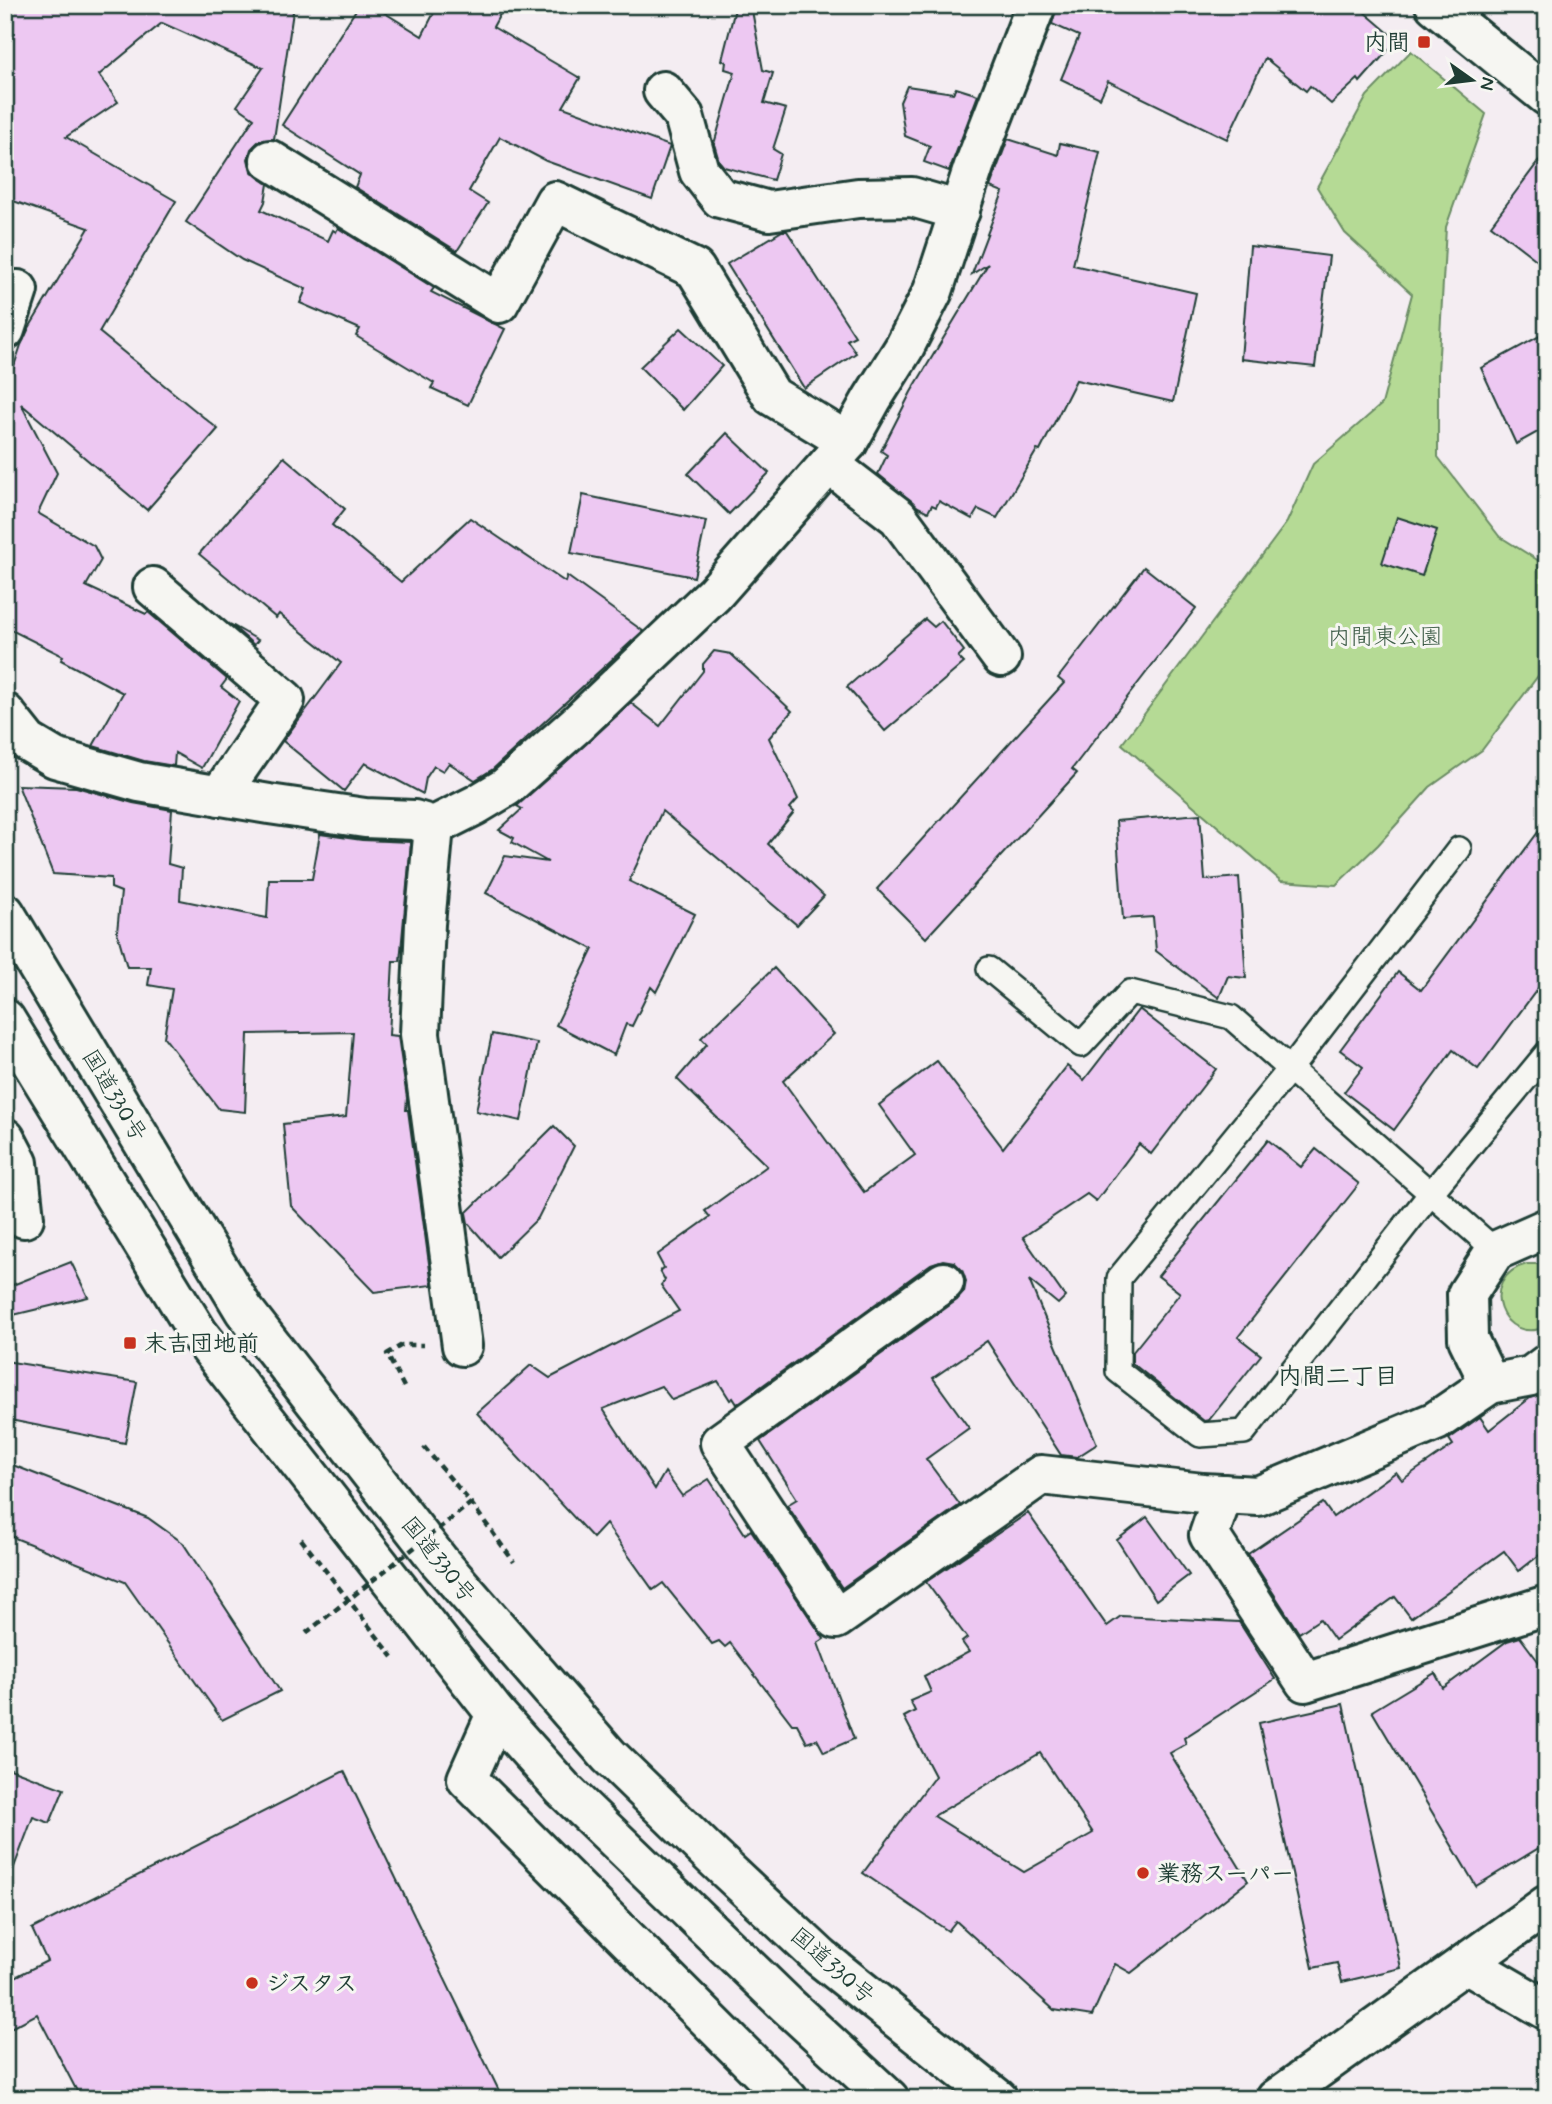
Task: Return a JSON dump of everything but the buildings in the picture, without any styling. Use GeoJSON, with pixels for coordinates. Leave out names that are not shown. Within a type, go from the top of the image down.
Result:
{"type":"FeatureCollection","features":[{"type":"Feature","properties":{"kind":"main road"},"geometry":{"type":"LineString","coordinates":[[5,713],[28,742],[55,758],[139,782],[365,818],[414,820],[434,826],[506,787],[578,724],[714,594],[838,453],[904,348],[933,291],[1036,5]]}},
{"type":"Feature","properties":{"kind":"main road"},"geometry":{"type":"LineString","coordinates":[[1435,5],[1547,96]]}},
{"type":"Feature","properties":{"kind":"main road"},"geometry":{"type":"LineString","coordinates":[[663,91],[684,116],[699,171],[720,198],[769,211],[858,198],[912,197],[960,211]]}},
{"type":"Feature","properties":{"kind":"main road"},"geometry":{"type":"LineString","coordinates":[[270,160],[499,303],[555,201],[695,269],[772,396],[838,453],[898,517],[1001,657]]}},
{"type":"Feature","properties":{"kind":"main road"},"geometry":{"type":"LineString","coordinates":[[5,330],[18,290]]}},
{"type":"Feature","properties":{"kind":"main road"},"geometry":{"type":"LineString","coordinates":[[153,587],[285,699],[219,796]]}},
{"type":"Feature","properties":{"kind":"main road"},"geometry":{"type":"LineString","coordinates":[[434,826],[425,924],[420,1034],[462,1346]]}},
{"type":"Feature","properties":{"kind":"main road","name":"国道330号"},"geometry":{"type":"LineString","coordinates":[[5,913],[244,1310],[439,1561],[609,1756],[821,1958],[998,2099]]}},
{"type":"Feature","properties":{"kind":"main road"},"geometry":{"type":"LineString","coordinates":[[5,1019],[198,1333],[496,1714],[573,1798],[786,2005],[889,2099]]}},
{"type":"Feature","properties":{"kind":"main road"},"geometry":{"type":"LineString","coordinates":[[5,1138],[18,1163],[24,1218]]}},
{"type":"Feature","properties":{"kind":"main road"},"geometry":{"type":"LineString","coordinates":[[1490,1384],[1468,1339],[1467,1294],[1496,1251],[1547,1228]]}},
{"type":"Feature","properties":{"kind":"main road"},"geometry":{"type":"LineString","coordinates":[[944,1282],[720,1443],[836,1619],[1041,1475],[1258,1496],[1436,1421],[1490,1384],[1531,1376],[1547,1364]]}},
{"type":"Feature","properties":{"kind":"main road"},"geometry":{"type":"LineString","coordinates":[[1223,1494],[1209,1535],[1305,1682],[1547,1605]]}},
{"type":"Feature","properties":{"kind":"main road"},"geometry":{"type":"LineString","coordinates":[[496,1714],[467,1779],[788,2099]]}},
{"type":"Feature","properties":{"kind":"main road"},"geometry":{"type":"LineString","coordinates":[[1276,2099],[1547,1905]]}},
{"type":"Feature","properties":{"kind":"main road"},"geometry":{"type":"LineString","coordinates":[[1466,1963],[1547,2010]]}},
{"type":"Feature","properties":{"kind":"lane"},"geometry":{"type":"LineString","coordinates":[[1460,849],[1290,1069],[1119,1278],[1118,1371],[1200,1436],[1244,1432],[1431,1193],[1547,1053]]}},
{"type":"Feature","properties":{"kind":"lane"},"geometry":{"type":"LineString","coordinates":[[989,969],[1081,1045],[1130,992],[1231,1017],[1496,1251]]}},
{"type":"Feature","properties":{"kind":"path"},"geometry":{"type":"LineString","coordinates":[[404,1387],[387,1354],[402,1345],[462,1346]]}},
{"type":"Feature","properties":{"kind":"path"},"geometry":{"type":"LineString","coordinates":[[424,1447],[471,1503],[513,1562]]}},
{"type":"Feature","properties":{"kind":"path"},"geometry":{"type":"LineString","coordinates":[[306,1633],[471,1503]]}},
{"type":"Feature","properties":{"kind":"path"},"geometry":{"type":"LineString","coordinates":[[301,1539],[393,1657]]}},
{"type":"Feature","properties":{"kind":"green space","name":"内間東公園"},"geometry":{"type":"Polygon","coordinates":[[[1411,51],[1486,114],[1446,227],[1438,373],[1438,457],[1499,536],[1547,566],[1547,664],[1482,750],[1430,787],[1378,845],[1336,885],[1281,881],[1122,744],[1287,522],[1313,464],[1382,404],[1412,294],[1345,233],[1317,187],[1367,96],[1411,51]]]}},
{"type":"Feature","properties":{"kind":"green space"},"geometry":{"type":"Polygon","coordinates":[[[1527,1264],[1538,1264],[1547,1268],[1547,1326],[1531,1330],[1518,1328],[1507,1320],[1501,1309],[1499,1296],[1502,1283],[1511,1272],[1527,1264]]]}},
{"type":"Feature","properties":{"kind":"place","name":"内間"},"geometry":{"type":"Point","coordinates":[1424,42]}},
{"type":"Feature","properties":{"kind":"place","name":"末吉団地前"},"geometry":{"type":"Point","coordinates":[130,1343]}},
{"type":"Feature","properties":{"kind":"place","name":"業務スーパー"},"geometry":{"type":"Point","coordinates":[1143,1873]}},
{"type":"Feature","properties":{"kind":"place","name":"ジスタス"},"geometry":{"type":"Point","coordinates":[252,1983]}},
{"type":"Feature","properties":{"kind":"district","name":"内間二丁目"},"geometry":{"type":"Point","coordinates":[1338,1376]}}]}
